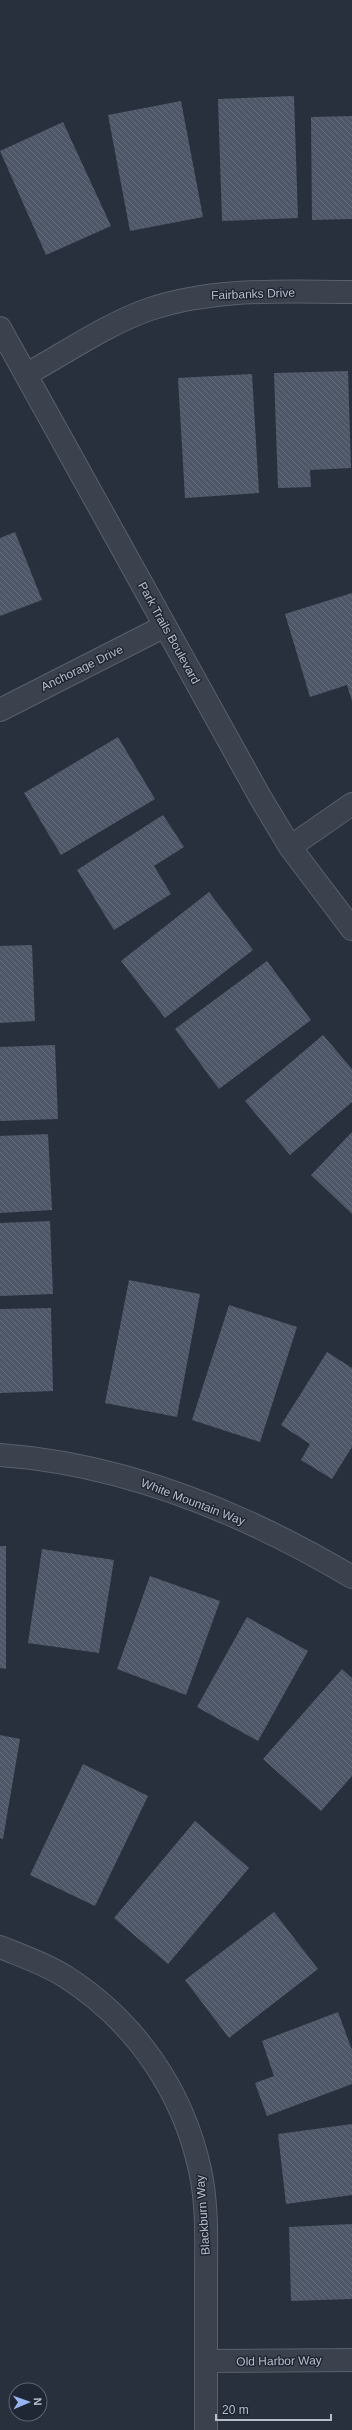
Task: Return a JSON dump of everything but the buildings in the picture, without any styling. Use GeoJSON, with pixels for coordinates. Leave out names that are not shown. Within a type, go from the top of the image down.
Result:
{"type":"FeatureCollection","features":[{"type":"Feature","properties":{"kind":"street","name":"Fairbanks Drive"},"geometry":{"type":"LineString","coordinates":[[27,374],[124,320],[151,309],[180,301],[213,294],[243,292],[352,292]]}},
{"type":"Feature","properties":{"kind":"street","name":"Park Trails Boulevard"},"geometry":{"type":"LineString","coordinates":[[0,328],[27,374],[165,626],[290,847],[352,929]]}},
{"type":"Feature","properties":{"kind":"street","name":"Anchorage Drive"},"geometry":{"type":"LineString","coordinates":[[0,710],[165,626]]}},
{"type":"Feature","properties":{"kind":"street"},"geometry":{"type":"LineString","coordinates":[[290,847],[352,804]]}},
{"type":"Feature","properties":{"kind":"street","name":"White Mountain Way"},"geometry":{"type":"LineString","coordinates":[[0,1455],[66,1464],[160,1487],[269,1532],[314,1555],[352,1577]]}},
{"type":"Feature","properties":{"kind":"street","name":"Blackburn Way"},"geometry":{"type":"LineString","coordinates":[[0,1947],[65,1976],[96,1997],[122,2022],[150,2055],[172,2090],[188,2126],[200,2171],[206,2244],[206,2430]]}},
{"type":"Feature","properties":{"kind":"street","name":"Old Harbor Way"},"geometry":{"type":"LineString","coordinates":[[206,2361],[352,2360]]}}]}
